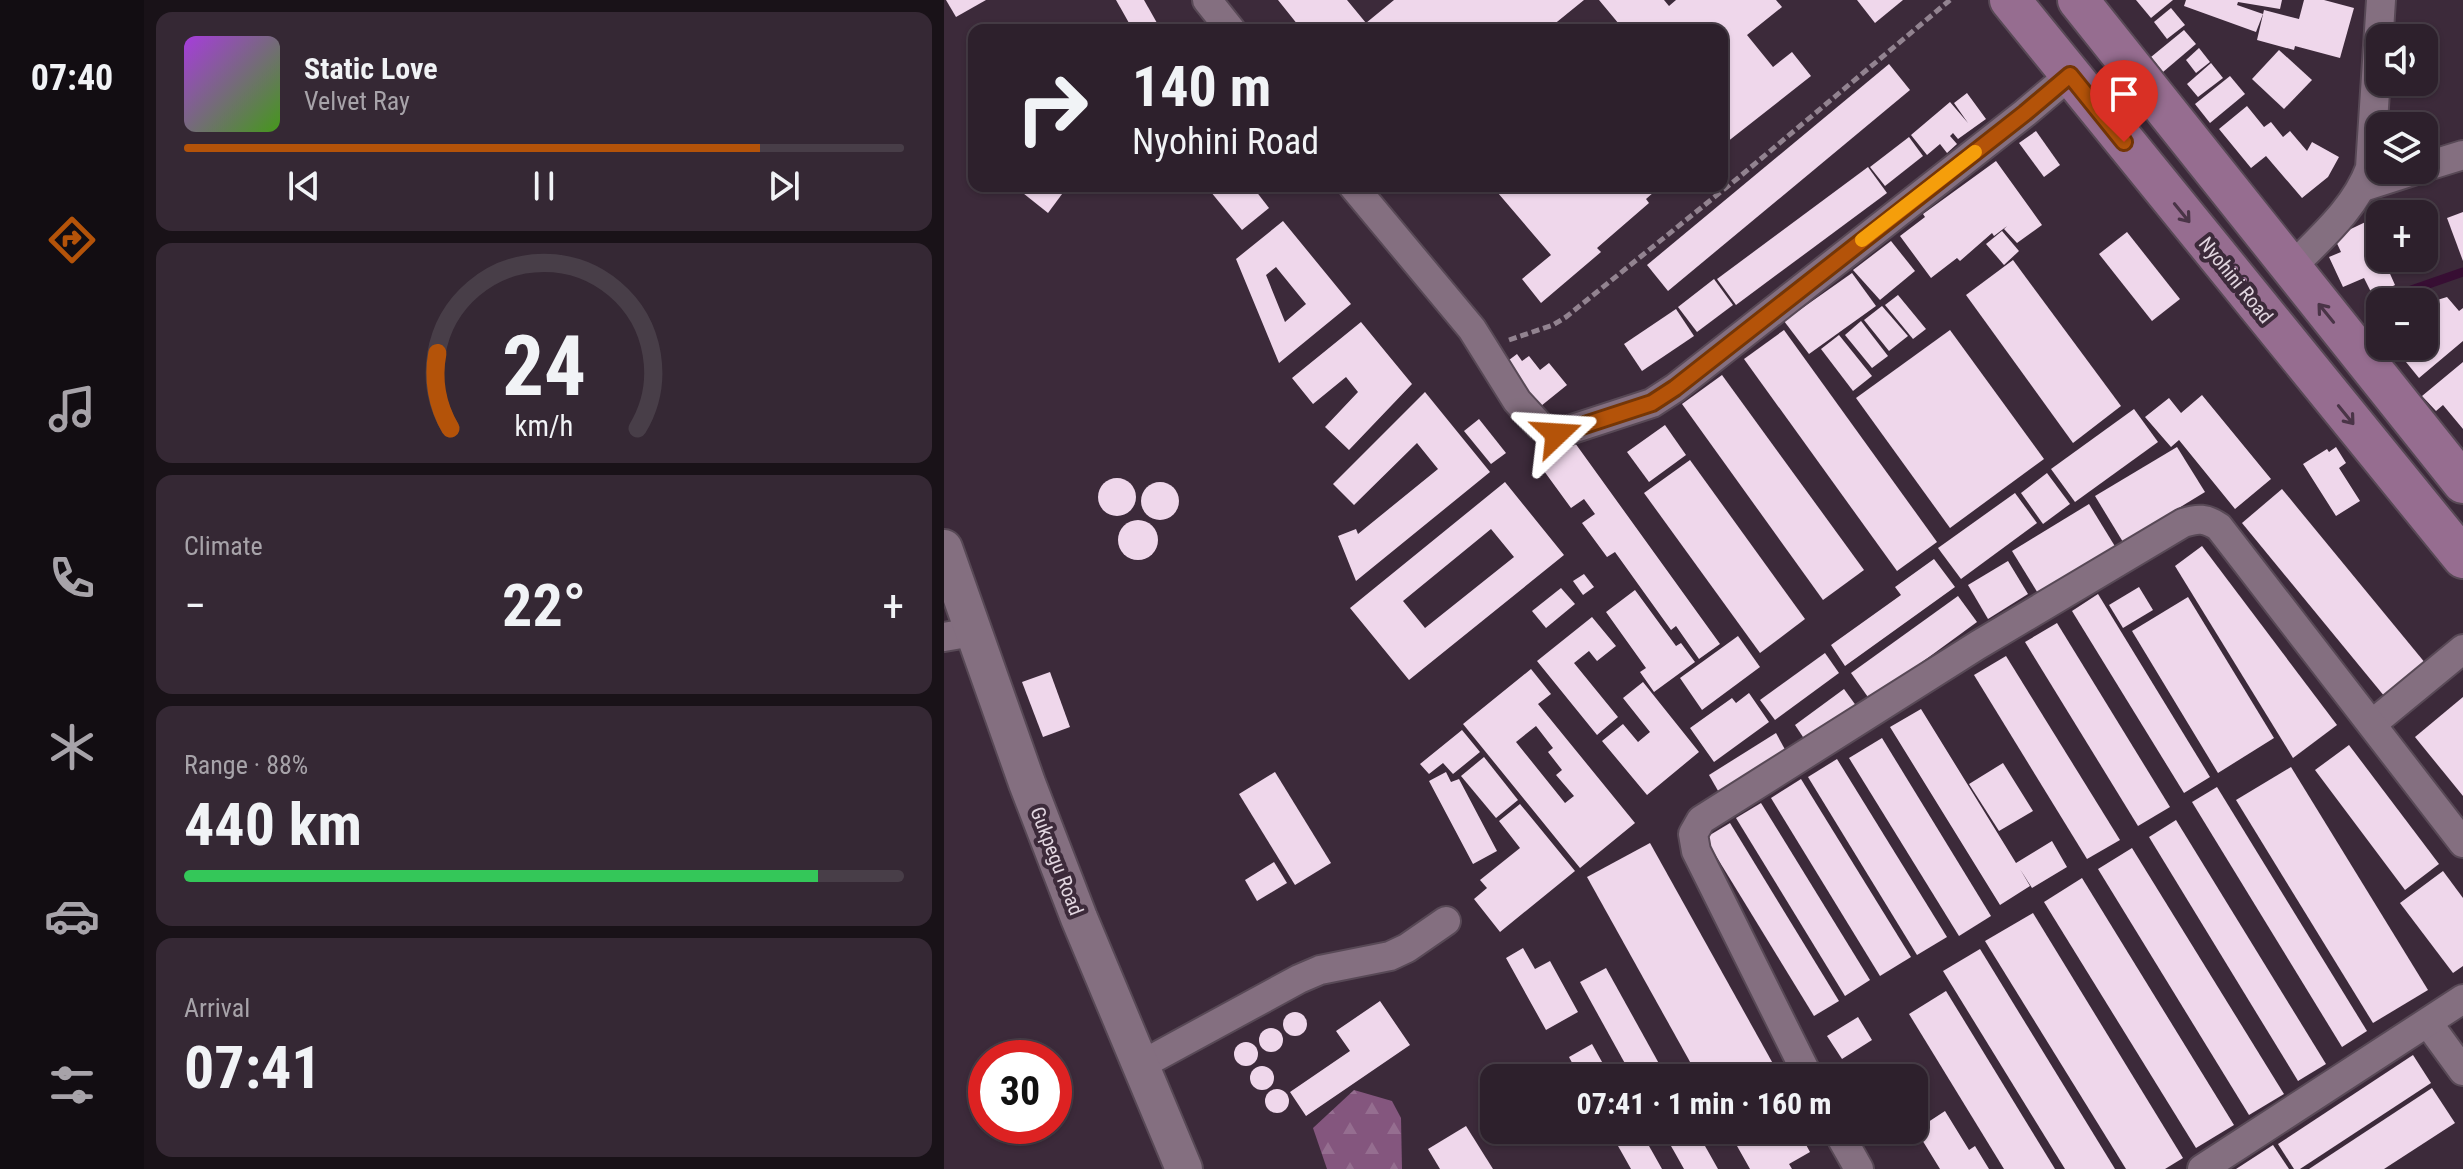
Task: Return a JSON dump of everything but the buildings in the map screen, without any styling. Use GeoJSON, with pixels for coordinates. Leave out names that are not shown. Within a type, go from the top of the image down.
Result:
{"type":"FeatureCollection","features":[{"type":"Feature","properties":{"kind":"main road","name":"Nyohini Road"},"geometry":{"type":"LineString","coordinates":[[2010,0],[2463,558]]}},
{"type":"Feature","properties":{"kind":"main road"},"geometry":{"type":"LineString","coordinates":[[2078,0],[2463,483]]}},
{"type":"Feature","properties":{"kind":"street"},"geometry":{"type":"LineString","coordinates":[[1207,0],[1226,24]]}},
{"type":"Feature","properties":{"kind":"street"},"geometry":{"type":"LineString","coordinates":[[2290,269],[2349,208],[2363,187],[2370,168],[2381,0]]}},
{"type":"Feature","properties":{"kind":"street"},"geometry":{"type":"LineString","coordinates":[[1358,192],[1485,347],[1517,401],[1540,426],[1557,434],[1652,403],[2013,123],[2070,75]]}},
{"type":"Feature","properties":{"kind":"street"},"geometry":{"type":"LineString","coordinates":[[2438,163],[2463,155]]}},
{"type":"Feature","properties":{"kind":"street"},"geometry":{"type":"LineString","coordinates":[[2363,187],[2372,184]]}},
{"type":"Feature","properties":{"kind":"street"},"geometry":{"type":"LineString","coordinates":[[1802,1064],[1696,851],[1693,834],[1701,820],[1978,645],[2183,523],[2208,519],[2219,527],[2463,843]]}},
{"type":"Feature","properties":{"kind":"street","name":"Gukpegu Road"},"geometry":{"type":"LineString","coordinates":[[944,548],[959,635],[1027,783],[1079,918],[1184,1169]]}},
{"type":"Feature","properties":{"kind":"street"},"geometry":{"type":"LineString","coordinates":[[2372,724],[2463,649]]}},
{"type":"Feature","properties":{"kind":"street"},"geometry":{"type":"LineString","coordinates":[[1141,1065],[1299,979],[1320,970],[1390,956],[1446,921]]}},
{"type":"Feature","properties":{"kind":"street"},"geometry":{"type":"LineString","coordinates":[[2202,1169],[2463,999]]}},
{"type":"Feature","properties":{"kind":"street"},"geometry":{"type":"LineString","coordinates":[[2428,1023],[2463,1071]]}},
{"type":"Feature","properties":{"kind":"street"},"geometry":{"type":"LineString","coordinates":[[1845,1144],[1859,1169]]}},
{"type":"Feature","properties":{"kind":"path"},"geometry":{"type":"LineString","coordinates":[[1728,186],[1950,0]]}},
{"type":"Feature","properties":{"kind":"path"},"geometry":{"type":"LineString","coordinates":[[1485,347],[1537,331],[1566,317],[1721,192]]}},
{"type":"Feature","properties":{"kind":"green space"},"geometry":{"type":"Polygon","coordinates":[[[1354,1090],[1392,1101],[1401,1118],[1402,1169],[1327,1169],[1313,1128],[1354,1090]]]}},
{"type":"Feature","properties":{"kind":"waterway"},"geometry":{"type":"LineString","coordinates":[[2417,288],[2463,272]]}},
{"type":"Feature","properties":{"kind":"slow traffic"},"geometry":{"type":"LineString","coordinates":[[1862,240],[1975,152]]}},
{"type":"Feature","properties":{"kind":"route"},"geometry":{"type":"LineString","coordinates":[[1557,434],[1652,403],[1675,388],[2070,75],[2124,142]]}}]}
